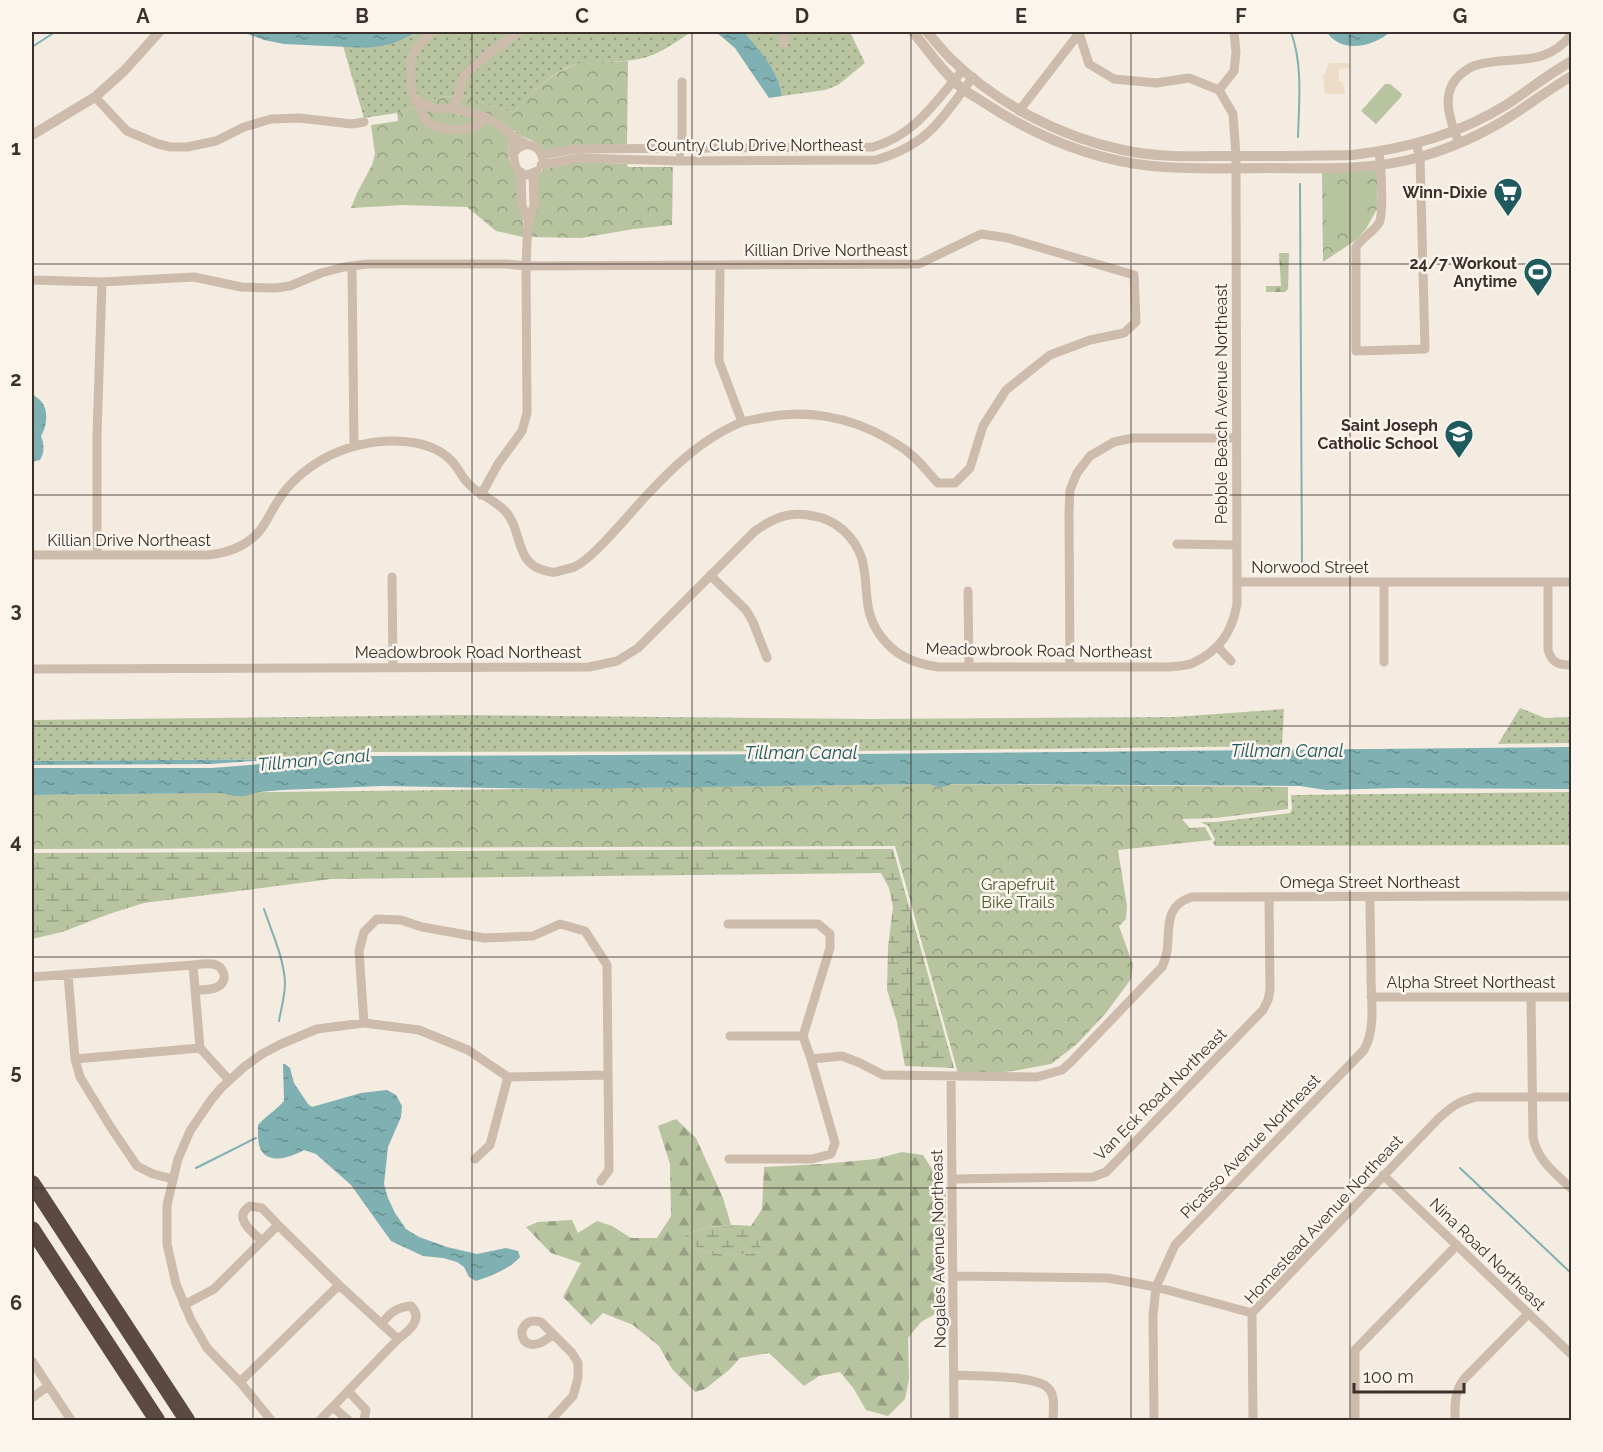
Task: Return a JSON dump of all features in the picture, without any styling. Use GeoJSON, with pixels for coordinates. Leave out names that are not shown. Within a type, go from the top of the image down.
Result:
{"type":"FeatureCollection","features":[{"type":"Feature","properties":{"kind":"highway"},"geometry":{"type":"LineString","coordinates":[[32,1183],[187,1420]]}},
{"type":"Feature","properties":{"kind":"highway"},"geometry":{"type":"LineString","coordinates":[[32,1229],[157,1420]]}},
{"type":"Feature","properties":{"kind":"street"},"geometry":{"type":"LineString","coordinates":[[32,135],[96,97],[124,71],[159,32]]}},
{"type":"Feature","properties":{"kind":"street"},"geometry":{"type":"LineString","coordinates":[[432,32],[417,47],[410,62],[411,91],[428,124],[458,130],[482,123],[486,117]]}},
{"type":"Feature","properties":{"kind":"street"},"geometry":{"type":"LineString","coordinates":[[454,109],[464,75],[490,52],[519,32]]}},
{"type":"Feature","properties":{"kind":"street"},"geometry":{"type":"LineString","coordinates":[[783,43],[784,32]]}},
{"type":"Feature","properties":{"kind":"street"},"geometry":{"type":"LineString","coordinates":[[914,32],[954,80],[1004,115],[1065,145],[1122,162],[1153,166],[1236,168],[1381,166],[1420,157],[1485,131],[1572,76]]}},
{"type":"Feature","properties":{"kind":"street"},"geometry":{"type":"LineString","coordinates":[[927,32],[963,70],[1018,111],[1068,134],[1124,151],[1181,156],[1352,155],[1416,144],[1480,119],[1506,105],[1572,61]]}},
{"type":"Feature","properties":{"kind":"street"},"geometry":{"type":"LineString","coordinates":[[1080,32],[1089,63],[1114,80],[1156,83],[1189,78],[1219,90],[1234,72],[1236,52],[1234,32]]}},
{"type":"Feature","properties":{"kind":"street"},"geometry":{"type":"LineString","coordinates":[[1018,111],[1080,32]]}},
{"type":"Feature","properties":{"kind":"street"},"geometry":{"type":"LineString","coordinates":[[1459,143],[1449,116],[1448,105],[1449,92],[1459,75],[1479,64],[1528,59],[1548,53],[1572,34]]}},
{"type":"Feature","properties":{"kind":"street","name":"Country Club Drive Northeast"},"geometry":{"type":"LineString","coordinates":[[542,155],[576,149],[873,147],[896,138],[915,125],[963,70]]}},
{"type":"Feature","properties":{"kind":"street","name":"Country Club Drive Northeast"},"geometry":{"type":"LineString","coordinates":[[541,165],[579,158],[680,161],[876,160],[909,147],[932,129],[973,77]]}},
{"type":"Feature","properties":{"kind":"street"},"geometry":{"type":"LineString","coordinates":[[680,161],[682,82]]}},
{"type":"Feature","properties":{"kind":"street","name":"Pebble Beach Avenue Northeast"},"geometry":{"type":"LineString","coordinates":[[1218,647],[1228,633],[1237,604],[1236,156],[1233,114],[1219,90]]}},
{"type":"Feature","properties":{"kind":"street"},"geometry":{"type":"LineString","coordinates":[[96,97],[127,131],[171,147],[187,147],[216,141],[244,127],[271,119],[299,118],[352,124],[364,122]]}},
{"type":"Feature","properties":{"kind":"street"},"geometry":{"type":"LineString","coordinates":[[415,99],[434,108],[454,109],[486,117],[512,136],[535,146],[542,155],[541,165],[533,173],[528,174],[515,168],[512,136]]}},
{"type":"Feature","properties":{"kind":"street"},"geometry":{"type":"LineString","coordinates":[[514,153],[517,148],[526,144]]}},
{"type":"Feature","properties":{"kind":"street"},"geometry":{"type":"LineString","coordinates":[[1379,152],[1380,222],[1356,247],[1356,351],[1425,349],[1420,157],[1416,144]]}},
{"type":"Feature","properties":{"kind":"street"},"geometry":{"type":"LineString","coordinates":[[521,172],[522,206],[528,220]]}},
{"type":"Feature","properties":{"kind":"street"},"geometry":{"type":"LineString","coordinates":[[481,495],[498,464],[522,431],[527,413],[526,266],[528,220],[534,206],[533,173]]}},
{"type":"Feature","properties":{"kind":"street","name":"Killian Drive Northeast"},"geometry":{"type":"LineString","coordinates":[[32,280],[102,282],[194,278],[241,287],[275,288],[290,286],[321,273],[367,264],[526,266],[919,264],[981,234],[1008,238],[1134,275],[1136,322],[1124,333],[1089,340],[1050,355],[1006,390],[983,426],[970,468],[955,483],[938,483],[909,452],[872,429],[828,416],[794,413],[742,422],[719,433],[689,453],[595,551],[576,566],[553,573],[538,569],[527,561],[520,547],[512,519],[505,510],[481,495],[465,481],[454,463],[447,457],[439,451],[417,443],[387,441],[354,446],[324,458],[302,473],[279,499],[259,531],[241,547],[223,554],[32,555]]}},
{"type":"Feature","properties":{"kind":"street"},"geometry":{"type":"LineString","coordinates":[[720,265],[719,361],[742,422]]}},
{"type":"Feature","properties":{"kind":"street"},"geometry":{"type":"LineString","coordinates":[[352,266],[354,446]]}},
{"type":"Feature","properties":{"kind":"street"},"geometry":{"type":"LineString","coordinates":[[97,555],[97,435],[102,282]]}},
{"type":"Feature","properties":{"kind":"street"},"geometry":{"type":"LineString","coordinates":[[1070,667],[1069,513],[1070,490],[1077,473],[1090,456],[1114,442],[1133,438],[1237,438]]}},
{"type":"Feature","properties":{"kind":"street","name":"Meadowbrook Road Northeast"},"geometry":{"type":"LineString","coordinates":[[32,669],[589,667],[617,661],[638,648],[755,531],[768,521],[801,513],[819,517],[836,525],[850,537],[858,548],[864,566],[867,602],[879,634],[903,657],[919,664],[938,667],[1170,667],[1192,663],[1218,647]]}},
{"type":"Feature","properties":{"kind":"street"},"geometry":{"type":"LineString","coordinates":[[1177,544],[1237,544]]}},
{"type":"Feature","properties":{"kind":"street"},"geometry":{"type":"LineString","coordinates":[[710,575],[746,609],[767,658]]}},
{"type":"Feature","properties":{"kind":"street"},"geometry":{"type":"LineString","coordinates":[[392,577],[393,668]]}},
{"type":"Feature","properties":{"kind":"street","name":"Norwood Street"},"geometry":{"type":"LineString","coordinates":[[1237,582],[1572,582]]}},
{"type":"Feature","properties":{"kind":"street"},"geometry":{"type":"LineString","coordinates":[[1384,582],[1384,662]]}},
{"type":"Feature","properties":{"kind":"street"},"geometry":{"type":"LineString","coordinates":[[1548,582],[1548,650],[1550,657],[1555,663],[1572,665]]}},
{"type":"Feature","properties":{"kind":"street"},"geometry":{"type":"LineString","coordinates":[[968,591],[969,667]]}},
{"type":"Feature","properties":{"kind":"street"},"geometry":{"type":"LineString","coordinates":[[1218,647],[1231,661]]}},
{"type":"Feature","properties":{"kind":"street","name":"Omega Street Northeast"},"geometry":{"type":"LineString","coordinates":[[951,1077],[1037,1077],[1062,1070],[1162,967],[1168,951],[1170,918],[1173,909],[1184,899],[1192,897],[1572,896]]}},
{"type":"Feature","properties":{"kind":"street","name":"Van Eck Road Northeast"},"geometry":{"type":"LineString","coordinates":[[952,1179],[1093,1177],[1106,1172],[1263,1010],[1270,990],[1269,897]]}},
{"type":"Feature","properties":{"kind":"street","name":"Picasso Avenue Northeast"},"geometry":{"type":"LineString","coordinates":[[1154,1420],[1153,1316],[1156,1287],[1175,1245],[1365,1050],[1371,1035],[1370,897]]}},
{"type":"Feature","properties":{"kind":"street"},"geometry":{"type":"LineString","coordinates":[[364,1023],[359,951],[364,932],[377,919],[401,920],[422,927],[484,938],[533,936],[560,924],[585,931],[607,965],[609,1170],[601,1181]]}},
{"type":"Feature","properties":{"kind":"street"},"geometry":{"type":"LineString","coordinates":[[728,924],[818,924],[830,934],[830,948],[803,1036],[835,1143],[831,1154],[812,1159],[729,1159]]}},
{"type":"Feature","properties":{"kind":"street"},"geometry":{"type":"LineString","coordinates":[[32,977],[211,964],[221,969],[224,976],[222,983],[216,987],[195,990]]}},
{"type":"Feature","properties":{"kind":"street"},"geometry":{"type":"LineString","coordinates":[[193,965],[200,1048],[229,1080]]}},
{"type":"Feature","properties":{"kind":"street"},"geometry":{"type":"LineString","coordinates":[[68,974],[75,1059],[80,1077],[137,1166],[153,1174],[173,1179]]}},
{"type":"Feature","properties":{"kind":"street","name":"Alpha Street Northeast"},"geometry":{"type":"LineString","coordinates":[[1371,997],[1572,997]]}},
{"type":"Feature","properties":{"kind":"street"},"geometry":{"type":"LineString","coordinates":[[1531,997],[1534,1148],[1541,1159],[1572,1188]]}},
{"type":"Feature","properties":{"kind":"street"},"geometry":{"type":"LineString","coordinates":[[271,1420],[240,1382],[207,1348],[184,1305],[176,1284],[167,1244],[167,1205],[178,1159],[190,1131],[211,1100],[229,1080],[262,1054],[290,1040],[317,1029],[364,1023],[418,1030],[468,1050],[508,1077],[608,1075]]}},
{"type":"Feature","properties":{"kind":"street"},"geometry":{"type":"LineString","coordinates":[[730,1036],[803,1036]]}},
{"type":"Feature","properties":{"kind":"street"},"geometry":{"type":"LineString","coordinates":[[75,1059],[200,1048]]}},
{"type":"Feature","properties":{"kind":"street"},"geometry":{"type":"LineString","coordinates":[[811,1059],[842,1056],[883,1075],[951,1077]]}},
{"type":"Feature","properties":{"kind":"street"},"geometry":{"type":"LineString","coordinates":[[475,1158],[490,1145],[508,1077]]}},
{"type":"Feature","properties":{"kind":"street","name":"Nogales Avenue Northeast"},"geometry":{"type":"LineString","coordinates":[[951,1077],[954,1420]]}},
{"type":"Feature","properties":{"kind":"street","name":"Homestead Avenue Northeast"},"geometry":{"type":"LineString","coordinates":[[1253,1420],[1252,1313],[1438,1119],[1455,1104],[1476,1097],[1572,1097]]}},
{"type":"Feature","properties":{"kind":"street","name":"Nina Road Northeast"},"geometry":{"type":"LineString","coordinates":[[1383,1175],[1572,1355]]}},
{"type":"Feature","properties":{"kind":"street"},"geometry":{"type":"LineString","coordinates":[[262,1241],[244,1223],[243,1213],[250,1206],[262,1208],[339,1285],[398,1339]]}},
{"type":"Feature","properties":{"kind":"street"},"geometry":{"type":"LineString","coordinates":[[184,1305],[214,1289],[278,1225]]}},
{"type":"Feature","properties":{"kind":"street"},"geometry":{"type":"LineString","coordinates":[[1355,1420],[1354,1350],[1456,1245]]}},
{"type":"Feature","properties":{"kind":"street"},"geometry":{"type":"LineString","coordinates":[[952,1276],[1108,1278],[1156,1287],[1252,1313]]}},
{"type":"Feature","properties":{"kind":"street"},"geometry":{"type":"LineString","coordinates":[[240,1382],[339,1285]]}},
{"type":"Feature","properties":{"kind":"street"},"geometry":{"type":"LineString","coordinates":[[320,1420],[407,1332],[416,1319],[416,1313],[411,1306],[399,1308],[393,1311],[382,1324]]}},
{"type":"Feature","properties":{"kind":"street"},"geometry":{"type":"LineString","coordinates":[[1455,1420],[1457,1389],[1528,1314]]}},
{"type":"Feature","properties":{"kind":"street"},"geometry":{"type":"LineString","coordinates":[[551,1420],[573,1396],[578,1378],[578,1364],[572,1353],[553,1334]]}},
{"type":"Feature","properties":{"kind":"street"},"geometry":{"type":"LineString","coordinates":[[32,1361],[71,1420]]}},
{"type":"Feature","properties":{"kind":"street"},"geometry":{"type":"LineString","coordinates":[[954,1375],[1031,1380],[1048,1388],[1053,1396],[1053,1420]]}},
{"type":"Feature","properties":{"kind":"street"},"geometry":{"type":"LineString","coordinates":[[32,1398],[48,1386]]}},
{"type":"Feature","properties":{"kind":"street"},"geometry":{"type":"LineString","coordinates":[[348,1391],[366,1410],[364,1420]]}},
{"type":"Feature","properties":{"kind":"street"},"geometry":{"type":"LineString","coordinates":[[333,1407],[348,1420]]}},
{"type":"Feature","properties":{"kind":"green space"},"geometry":{"type":"Polygon","coordinates":[[[419,32],[512,32],[488,49],[454,96],[441,97],[397,113],[364,118],[343,46],[368,48],[419,32]]]}},
{"type":"Feature","properties":{"kind":"green space"},"geometry":{"type":"Polygon","coordinates":[[[526,32],[691,32],[647,57],[583,63],[564,69],[536,89],[514,113],[462,96],[467,78],[492,56],[526,32]]]}},
{"type":"Feature","properties":{"kind":"green space"},"geometry":{"type":"Polygon","coordinates":[[[744,32],[850,32],[865,63],[838,85],[825,90],[782,96],[772,70],[744,32]]]}},
{"type":"Feature","properties":{"kind":"green space"},"geometry":{"type":"Polygon","coordinates":[[[628,61],[627,144],[544,150],[493,117],[459,106],[462,96],[514,113],[544,83],[571,66],[586,62],[628,61]]]}},
{"type":"Feature","properties":{"kind":"green space"},"geometry":{"type":"Polygon","coordinates":[[[1385,84],[1390,84],[1402,94],[1376,124],[1361,111],[1385,84]]]}},
{"type":"Feature","properties":{"kind":"green space"},"geometry":{"type":"Polygon","coordinates":[[[454,96],[449,112],[485,121],[508,138],[510,162],[517,175],[523,237],[496,231],[467,207],[403,205],[351,208],[375,154],[371,125],[398,121],[397,113],[441,97],[454,96]]]}},
{"type":"Feature","properties":{"kind":"green space"},"geometry":{"type":"Polygon","coordinates":[[[580,162],[627,164],[628,167],[673,167],[672,225],[581,238],[531,237],[537,176],[544,169],[580,162]]]}},
{"type":"Feature","properties":{"kind":"green space"},"geometry":{"type":"Polygon","coordinates":[[[1377,170],[1377,209],[1366,229],[1356,240],[1323,262],[1322,172],[1377,170]]]}},
{"type":"Feature","properties":{"kind":"green space"},"geometry":{"type":"Polygon","coordinates":[[[1363,185],[1364,226],[1327,227],[1326,186],[1363,185]]]}},
{"type":"Feature","properties":{"kind":"green space"},"geometry":{"type":"Polygon","coordinates":[[[1279,253],[1289,253],[1288,289],[1285,292],[1266,292],[1266,286],[1281,286],[1279,253]]]}},
{"type":"Feature","properties":{"kind":"green space"},"geometry":{"type":"Polygon","coordinates":[[[1520,708],[1545,718],[1571,717],[1571,743],[1498,744],[1520,708]]]}},
{"type":"Feature","properties":{"kind":"green space"},"geometry":{"type":"Polygon","coordinates":[[[1284,709],[1282,746],[857,751],[362,752],[282,759],[32,761],[32,720],[464,715],[869,719],[1175,717],[1284,709]]]}},
{"type":"Feature","properties":{"kind":"green space","name":"Grapefruit Bike Trails"},"geometry":{"type":"Polygon","coordinates":[[[930,784],[1288,787],[1288,809],[1216,818],[1182,819],[1190,828],[1205,827],[1212,840],[1118,850],[1127,906],[1126,919],[1119,926],[1133,965],[1131,979],[1106,1013],[1077,1044],[1051,1064],[959,1077],[895,846],[32,849],[32,795],[930,784]]]}},
{"type":"Feature","properties":{"kind":"green space"},"geometry":{"type":"Polygon","coordinates":[[[1571,792],[1571,845],[1215,846],[1213,843],[1215,839],[1208,826],[1201,822],[1290,813],[1291,795],[1571,792]]]}},
{"type":"Feature","properties":{"kind":"green space"},"geometry":{"type":"Polygon","coordinates":[[[893,849],[954,1068],[905,1066],[897,1022],[887,990],[888,947],[893,907],[889,888],[881,873],[331,879],[144,903],[62,932],[32,939],[32,853],[893,849]]]}},
{"type":"Feature","properties":{"kind":"green space"},"geometry":{"type":"Polygon","coordinates":[[[676,1119],[696,1138],[723,1198],[731,1225],[708,1227],[684,1235],[697,1248],[708,1252],[749,1254],[761,1252],[751,1226],[762,1209],[764,1167],[876,1159],[902,1152],[923,1155],[945,1189],[944,1290],[940,1311],[921,1322],[908,1338],[909,1379],[905,1399],[888,1416],[866,1410],[854,1389],[840,1372],[819,1376],[804,1386],[769,1353],[740,1358],[705,1389],[695,1392],[672,1369],[659,1346],[633,1325],[603,1313],[591,1325],[563,1297],[581,1263],[551,1253],[526,1227],[538,1222],[572,1220],[578,1233],[597,1221],[612,1226],[631,1238],[657,1238],[671,1216],[670,1164],[658,1126],[676,1119]]]}},
{"type":"Feature","properties":{"kind":"green space"},"geometry":{"type":"Polygon","coordinates":[[[752,1226],[761,1252],[732,1254],[703,1251],[684,1235],[708,1227],[752,1226]]]}},
{"type":"Feature","properties":{"kind":"shaded area"},"geometry":{"type":"Polygon","coordinates":[[[1329,63],[1350,63],[1350,68],[1339,69],[1339,81],[1343,82],[1345,94],[1325,94],[1323,75],[1326,74],[1329,63]]]}},
{"type":"Feature","properties":{"kind":"water"},"geometry":{"type":"Polygon","coordinates":[[[242,32],[419,32],[391,44],[368,48],[284,44],[242,32]]]}},
{"type":"Feature","properties":{"kind":"water"},"geometry":{"type":"Polygon","coordinates":[[[716,32],[744,32],[772,69],[782,96],[769,98],[735,48],[716,32]]]}},
{"type":"Feature","properties":{"kind":"water"},"geometry":{"type":"Polygon","coordinates":[[[1327,32],[1390,32],[1375,41],[1349,46],[1333,39],[1327,32]]]}},
{"type":"Feature","properties":{"kind":"water"},"geometry":{"type":"Polygon","coordinates":[[[32,394],[44,405],[46,418],[41,436],[43,454],[40,460],[32,462],[32,394]]]}},
{"type":"Feature","properties":{"kind":"water","name":"Tillman Canal"},"geometry":{"type":"Polygon","coordinates":[[[1572,747],[1571,789],[1326,790],[1300,786],[951,784],[940,787],[930,784],[558,789],[383,786],[282,790],[245,796],[222,793],[32,795],[32,768],[211,768],[362,756],[1572,747]]]}},
{"type":"Feature","properties":{"kind":"water"},"geometry":{"type":"Polygon","coordinates":[[[282,759],[211,764],[32,765],[32,761],[282,759]]]}},
{"type":"Feature","properties":{"kind":"water"},"geometry":{"type":"Polygon","coordinates":[[[283,1064],[290,1068],[294,1083],[312,1107],[361,1093],[387,1090],[396,1095],[402,1106],[401,1117],[388,1147],[384,1184],[395,1213],[406,1229],[419,1237],[447,1247],[477,1254],[506,1248],[518,1251],[520,1257],[505,1269],[476,1281],[469,1277],[464,1267],[457,1262],[423,1256],[391,1241],[351,1185],[316,1154],[304,1150],[289,1156],[272,1158],[263,1153],[259,1143],[258,1125],[284,1101],[283,1064]]]}},
{"type":"Feature","properties":{"kind":"waterway"},"geometry":{"type":"LineString","coordinates":[[32,47],[55,32]]}},
{"type":"Feature","properties":{"kind":"waterway"},"geometry":{"type":"LineString","coordinates":[[1291,32],[1299,70],[1298,137]]}},
{"type":"Feature","properties":{"kind":"waterway"},"geometry":{"type":"LineString","coordinates":[[1300,184],[1302,568]]}},
{"type":"Feature","properties":{"kind":"waterway"},"geometry":{"type":"LineString","coordinates":[[264,909],[284,974],[284,993],[279,1021]]}},
{"type":"Feature","properties":{"kind":"waterway"},"geometry":{"type":"LineString","coordinates":[[196,1168],[256,1138]]}},
{"type":"Feature","properties":{"kind":"waterway"},"geometry":{"type":"LineString","coordinates":[[1460,1168],[1572,1274]]}},
{"type":"Feature","properties":{"kind":"place","name":"Winn-Dixie"},"geometry":{"type":"Point","coordinates":[1508,218]}},
{"type":"Feature","properties":{"kind":"place","name":"24/7 Workout Anytime"},"geometry":{"type":"Point","coordinates":[1538,298]}},
{"type":"Feature","properties":{"kind":"place","name":"Saint Joseph Catholic School"},"geometry":{"type":"Point","coordinates":[1459,460]}}]}
